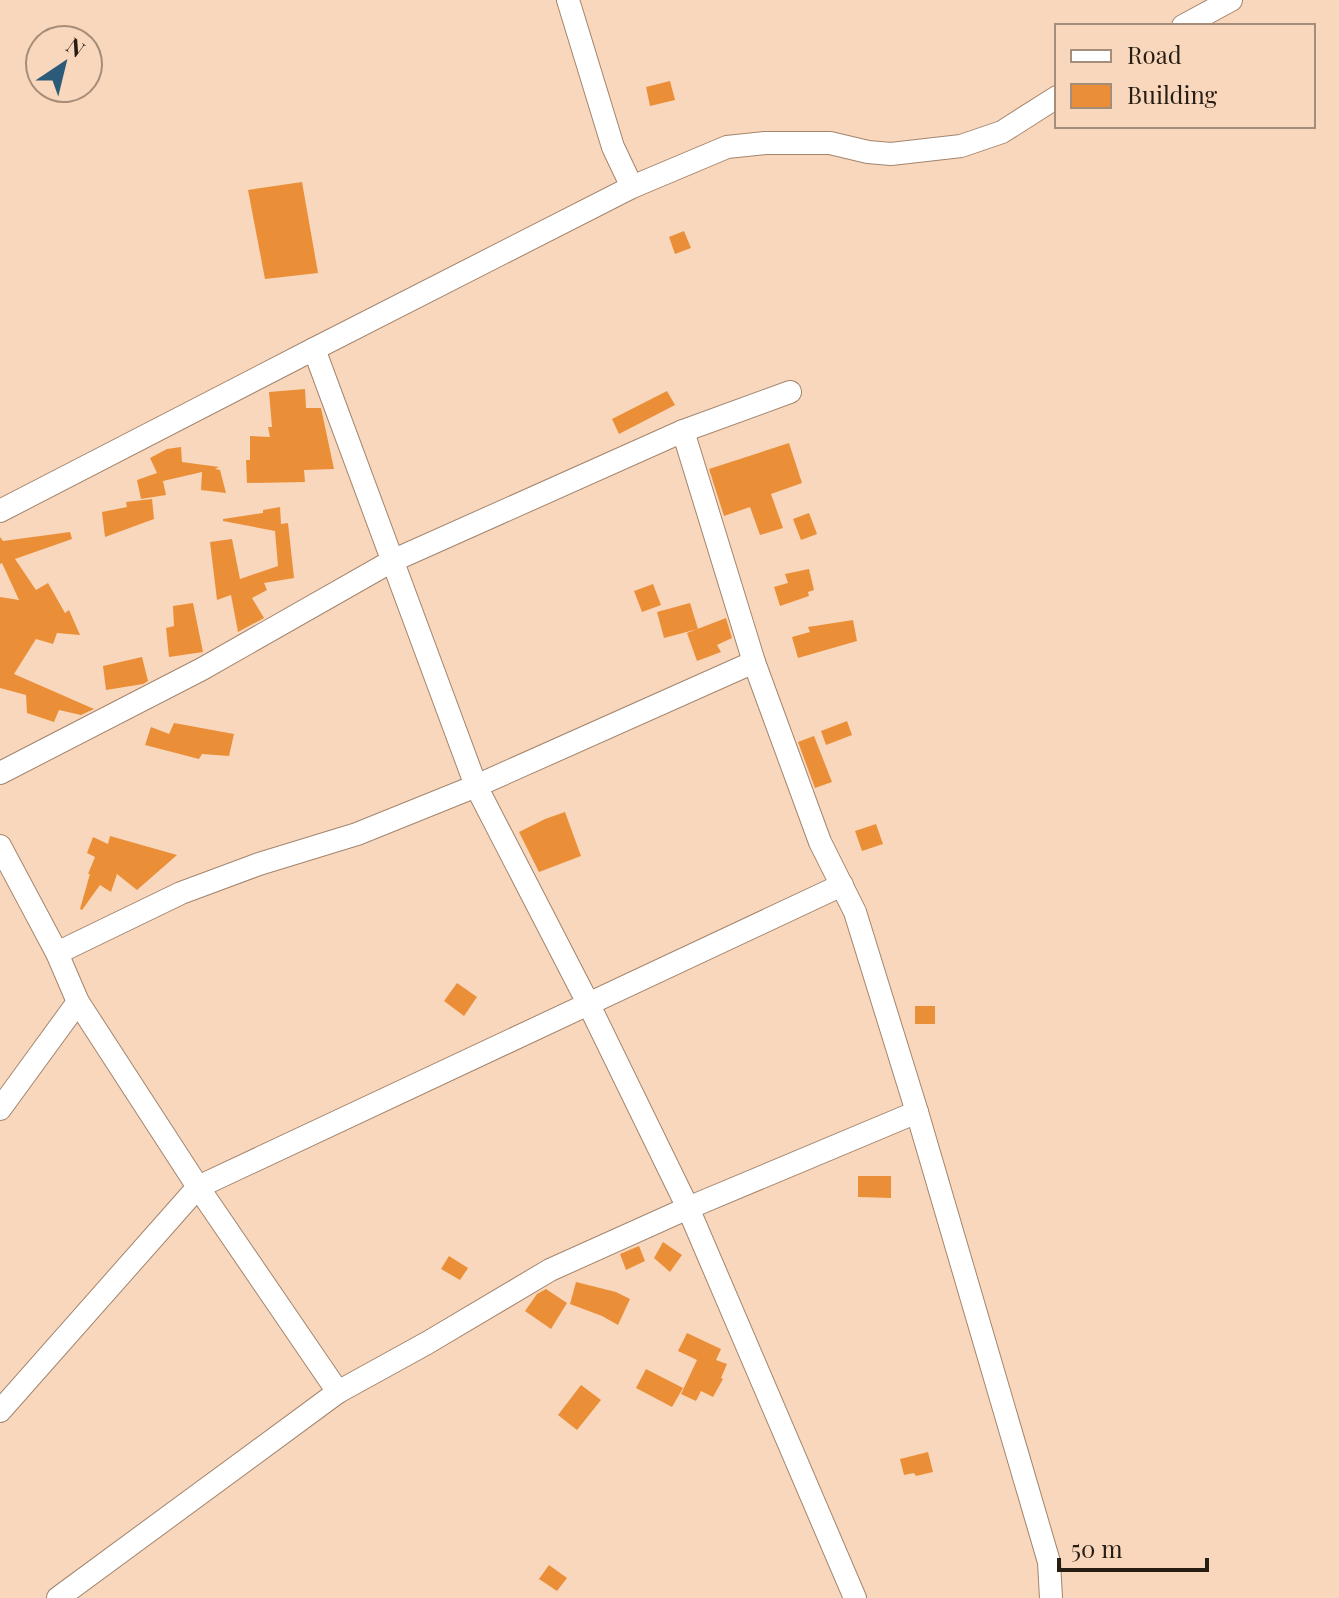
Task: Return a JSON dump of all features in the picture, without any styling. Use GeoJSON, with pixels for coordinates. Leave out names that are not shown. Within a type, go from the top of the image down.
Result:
{"type":"FeatureCollection","features":[{"type":"Feature","properties":{"kind":"street"},"geometry":{"type":"LineString","coordinates":[[568,0],[613,147],[632,187]]}},
{"type":"Feature","properties":{"kind":"street"},"geometry":{"type":"LineString","coordinates":[[1187,24],[1231,0]]}},
{"type":"Feature","properties":{"kind":"street"},"geometry":{"type":"LineString","coordinates":[[0,511],[632,187],[727,147],[765,143],[830,143],[891,154],[961,146],[1002,132],[1055,98]]}},
{"type":"Feature","properties":{"kind":"street"},"geometry":{"type":"LineString","coordinates":[[314,349],[476,786],[589,1005],[688,1208],[855,1598]]}},
{"type":"Feature","properties":{"kind":"street"},"geometry":{"type":"LineString","coordinates":[[0,773],[202,669],[392,561],[683,431],[790,392]]}},
{"type":"Feature","properties":{"kind":"street"},"geometry":{"type":"LineString","coordinates":[[683,431],[754,662],[820,842],[855,912],[1049,1562],[1051,1598]]}},
{"type":"Feature","properties":{"kind":"street"},"geometry":{"type":"LineString","coordinates":[[57,953],[181,893],[259,864],[357,834],[476,786],[754,662]]}},
{"type":"Feature","properties":{"kind":"street"},"geometry":{"type":"LineString","coordinates":[[0,846],[57,953],[78,1002],[198,1187],[338,1392]]}},
{"type":"Feature","properties":{"kind":"street"},"geometry":{"type":"LineString","coordinates":[[0,1411],[198,1187],[842,885]]}},
{"type":"Feature","properties":{"kind":"street"},"geometry":{"type":"LineString","coordinates":[[0,1109],[78,1002]]}},
{"type":"Feature","properties":{"kind":"street"},"geometry":{"type":"LineString","coordinates":[[62,1597],[338,1392],[550,1270],[917,1112]]}},
{"type":"Feature","properties":{"kind":"building"},"geometry":{"type":"Polygon","coordinates":[[[670,81],[675,100],[650,106],[646,87],[670,81]]]}},
{"type":"Feature","properties":{"kind":"building"},"geometry":{"type":"Polygon","coordinates":[[[302,182],[318,273],[265,279],[248,190],[302,182]]]}},
{"type":"Feature","properties":{"kind":"building"},"geometry":{"type":"Polygon","coordinates":[[[684,231],[691,248],[675,254],[669,237],[684,231]]]}},
{"type":"Feature","properties":{"kind":"building"},"geometry":{"type":"Polygon","coordinates":[[[305,389],[306,408],[321,408],[334,469],[304,470],[305,482],[247,483],[246,460],[250,460],[250,436],[270,437],[269,392],[305,389]]]}},
{"type":"Feature","properties":{"kind":"building"},"geometry":{"type":"Polygon","coordinates":[[[667,391],[675,405],[619,434],[612,419],[667,391]]]}},
{"type":"Feature","properties":{"kind":"building"},"geometry":{"type":"Polygon","coordinates":[[[789,443],[802,483],[771,494],[783,528],[760,535],[750,507],[724,516],[709,469],[789,443]]]}},
{"type":"Feature","properties":{"kind":"building"},"geometry":{"type":"Polygon","coordinates":[[[181,447],[182,462],[219,467],[215,469],[220,470],[226,493],[201,490],[202,472],[163,481],[166,495],[141,499],[137,480],[157,473],[150,458],[167,449],[181,447]]]}},
{"type":"Feature","properties":{"kind":"building"},"geometry":{"type":"Polygon","coordinates":[[[152,499],[154,519],[105,537],[102,512],[127,507],[126,502],[152,499]]]}},
{"type":"Feature","properties":{"kind":"building"},"geometry":{"type":"Polygon","coordinates":[[[280,507],[281,524],[288,523],[294,578],[264,583],[267,590],[252,598],[264,618],[238,632],[231,595],[217,600],[210,542],[232,539],[240,579],[278,566],[275,531],[223,519],[280,507]]]}},
{"type":"Feature","properties":{"kind":"building"},"geometry":{"type":"Polygon","coordinates":[[[809,513],[817,534],[801,540],[793,519],[809,513]]]}},
{"type":"Feature","properties":{"kind":"building"},"geometry":{"type":"Polygon","coordinates":[[[70,532],[72,539],[15,559],[36,590],[48,583],[65,613],[69,610],[80,635],[57,633],[53,644],[36,639],[14,674],[94,709],[81,715],[59,710],[54,722],[27,713],[26,695],[0,688],[0,597],[19,600],[0,564],[0,537],[3,541],[70,532]]]}},
{"type":"Feature","properties":{"kind":"building"},"geometry":{"type":"Polygon","coordinates":[[[809,569],[814,590],[808,592],[809,596],[780,606],[774,587],[788,583],[785,574],[809,569]]]}},
{"type":"Feature","properties":{"kind":"building"},"geometry":{"type":"Polygon","coordinates":[[[653,584],[661,605],[642,612],[634,591],[653,584]]]}},
{"type":"Feature","properties":{"kind":"building"},"geometry":{"type":"Polygon","coordinates":[[[193,603],[203,652],[169,657],[166,628],[174,626],[173,606],[193,603]]]}},
{"type":"Feature","properties":{"kind":"building"},"geometry":{"type":"Polygon","coordinates":[[[690,603],[698,629],[664,638],[657,612],[690,603]]]}},
{"type":"Feature","properties":{"kind":"building"},"geometry":{"type":"Polygon","coordinates":[[[726,618],[732,638],[717,645],[721,652],[697,661],[687,633],[726,618]]]}},
{"type":"Feature","properties":{"kind":"building"},"geometry":{"type":"Polygon","coordinates":[[[853,620],[857,641],[798,658],[792,637],[810,632],[808,627],[853,620]]]}},
{"type":"Feature","properties":{"kind":"building"},"geometry":{"type":"Polygon","coordinates":[[[142,657],[148,681],[106,690],[103,666],[142,657]]]}},
{"type":"Feature","properties":{"kind":"building"},"geometry":{"type":"Polygon","coordinates":[[[847,721],[852,735],[826,745],[821,731],[847,721]]]}},
{"type":"Feature","properties":{"kind":"building"},"geometry":{"type":"Polygon","coordinates":[[[174,723],[234,734],[229,756],[202,754],[199,759],[145,745],[151,727],[169,734],[174,723]]]}},
{"type":"Feature","properties":{"kind":"building"},"geometry":{"type":"Polygon","coordinates":[[[814,736],[832,782],[815,788],[798,742],[814,736]]]}},
{"type":"Feature","properties":{"kind":"building"},"geometry":{"type":"Polygon","coordinates":[[[565,812],[581,856],[539,872],[519,832],[565,812]]]}},
{"type":"Feature","properties":{"kind":"building"},"geometry":{"type":"Polygon","coordinates":[[[876,824],[883,844],[862,851],[855,831],[876,824]]]}},
{"type":"Feature","properties":{"kind":"building"},"geometry":{"type":"Polygon","coordinates":[[[110,836],[177,855],[137,890],[117,874],[111,892],[100,885],[82,910],[88,874],[95,857],[87,853],[93,837],[108,844],[110,836]]]}},
{"type":"Feature","properties":{"kind":"building"},"geometry":{"type":"Polygon","coordinates":[[[457,983],[477,997],[464,1016],[444,1001],[457,983]]]}},
{"type":"Feature","properties":{"kind":"building"},"geometry":{"type":"Polygon","coordinates":[[[915,1006],[935,1006],[935,1024],[915,1024],[915,1006]]]}},
{"type":"Feature","properties":{"kind":"building"},"geometry":{"type":"Polygon","coordinates":[[[858,1176],[891,1176],[891,1198],[858,1197],[858,1176]]]}},
{"type":"Feature","properties":{"kind":"building"},"geometry":{"type":"Polygon","coordinates":[[[663,1242],[682,1255],[670,1272],[654,1258],[663,1242]]]}},
{"type":"Feature","properties":{"kind":"building"},"geometry":{"type":"Polygon","coordinates":[[[639,1246],[645,1261],[626,1270],[620,1254],[639,1246]]]}},
{"type":"Feature","properties":{"kind":"building"},"geometry":{"type":"Polygon","coordinates":[[[449,1256],[468,1268],[460,1280],[441,1269],[449,1256]]]}},
{"type":"Feature","properties":{"kind":"building"},"geometry":{"type":"Polygon","coordinates":[[[576,1282],[616,1292],[630,1299],[618,1325],[570,1304],[576,1282]]]}},
{"type":"Feature","properties":{"kind":"building"},"geometry":{"type":"Polygon","coordinates":[[[546,1289],[567,1303],[551,1329],[525,1311],[537,1294],[546,1289]]]}},
{"type":"Feature","properties":{"kind":"building"},"geometry":{"type":"Polygon","coordinates":[[[687,1333],[721,1349],[716,1360],[727,1364],[713,1397],[701,1391],[696,1401],[681,1394],[697,1360],[678,1351],[687,1333]]]}},
{"type":"Feature","properties":{"kind":"building"},"geometry":{"type":"Polygon","coordinates":[[[646,1369],[683,1388],[672,1407],[636,1388],[646,1369]]]}},
{"type":"Feature","properties":{"kind":"building"},"geometry":{"type":"Polygon","coordinates":[[[581,1385],[601,1400],[577,1430],[558,1415],[581,1385]]]}},
{"type":"Feature","properties":{"kind":"building"},"geometry":{"type":"Polygon","coordinates":[[[928,1452],[933,1472],[904,1475],[900,1459],[928,1452]]]}},
{"type":"Feature","properties":{"kind":"building"},"geometry":{"type":"Polygon","coordinates":[[[549,1565],[567,1578],[557,1591],[539,1579],[549,1565]]]}}]}
